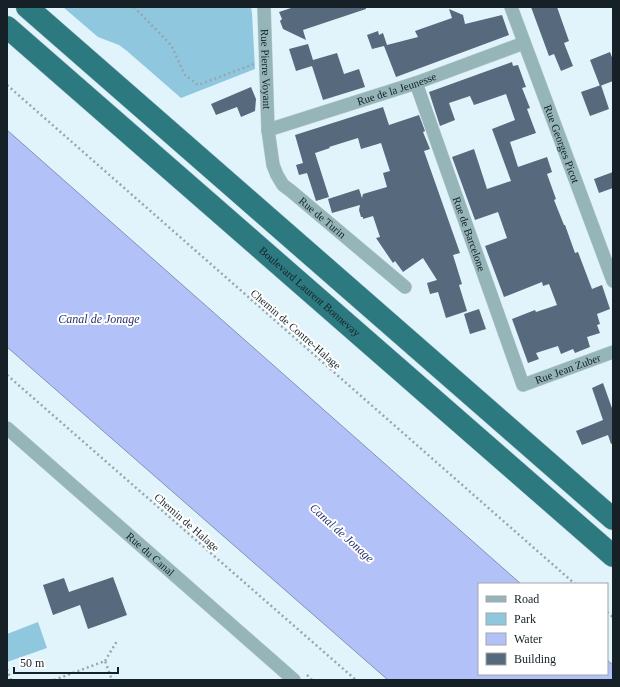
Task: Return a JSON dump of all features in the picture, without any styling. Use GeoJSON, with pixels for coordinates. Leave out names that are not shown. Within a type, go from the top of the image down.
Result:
{"type":"FeatureCollection","features":[{"type":"Feature","properties":{"kind":"highway"},"geometry":{"type":"LineString","coordinates":[[26,7],[613,519]]}},
{"type":"Feature","properties":{"kind":"highway","name":"Boulevard Laurent Bonnevay"},"geometry":{"type":"LineString","coordinates":[[7,27],[613,556]]}},
{"type":"Feature","properties":{"kind":"street","name":"Rue Pierre Voyant"},"geometry":{"type":"LineString","coordinates":[[264,7],[268,130]]}},
{"type":"Feature","properties":{"kind":"street","name":"Rue Georges Picot"},"geometry":{"type":"LineString","coordinates":[[511,7],[613,281]]}},
{"type":"Feature","properties":{"kind":"street","name":"Rue de la Jeunesse"},"geometry":{"type":"LineString","coordinates":[[268,130],[416,83],[524,43]]}},
{"type":"Feature","properties":{"kind":"street","name":"Rue de Barcelone"},"geometry":{"type":"LineString","coordinates":[[416,83],[523,385]]}},
{"type":"Feature","properties":{"kind":"street","name":"Rue de Turin"},"geometry":{"type":"LineString","coordinates":[[268,130],[273,165],[277,175],[284,185],[406,287]]}},
{"type":"Feature","properties":{"kind":"street","name":"Rue Jean Zuber"},"geometry":{"type":"LineString","coordinates":[[523,385],[613,352]]}},
{"type":"Feature","properties":{"kind":"street","name":"Rue du Canal"},"geometry":{"type":"LineString","coordinates":[[7,428],[294,680]]}},
{"type":"Feature","properties":{"kind":"path"},"geometry":{"type":"LineString","coordinates":[[134,7],[171,45],[185,76],[198,85],[266,60]]}},
{"type":"Feature","properties":{"kind":"path","name":"Chemin de Contre-Halage"},"geometry":{"type":"LineString","coordinates":[[7,85],[574,583]]}},
{"type":"Feature","properties":{"kind":"path","name":"Chemin de Halage"},"geometry":{"type":"LineString","coordinates":[[7,375],[355,680]]}},
{"type":"Feature","properties":{"kind":"path"},"geometry":{"type":"LineString","coordinates":[[54,680],[105,661],[117,641]]}},
{"type":"Feature","properties":{"kind":"path"},"geometry":{"type":"LineString","coordinates":[[105,661],[112,680]]}},
{"type":"Feature","properties":{"kind":"path"},"geometry":{"type":"LineString","coordinates":[[7,669],[11,680]]}},
{"type":"Feature","properties":{"kind":"green space"},"geometry":{"type":"Polygon","coordinates":[[[63,7],[251,7],[255,69],[181,98],[127,51],[119,45],[98,37],[63,7]]]}},
{"type":"Feature","properties":{"kind":"green space"},"geometry":{"type":"Polygon","coordinates":[[[38,622],[47,648],[7,662],[7,634],[38,622]]]}},
{"type":"Feature","properties":{"kind":"water","name":"Canal de Jonage"},"geometry":{"type":"Polygon","coordinates":[[[7,130],[520,583],[478,583],[478,675],[608,675],[608,661],[613,665],[613,680],[388,680],[7,347],[7,130]]]}},
{"type":"Feature","properties":{"kind":"building"},"geometry":{"type":"Polygon","coordinates":[[[294,7],[366,7],[366,9],[303,30],[306,40],[283,29],[280,21],[282,19],[279,12],[294,7]]]}},
{"type":"Feature","properties":{"kind":"building"},"geometry":{"type":"Polygon","coordinates":[[[531,7],[557,7],[569,41],[564,43],[573,66],[561,71],[554,54],[549,56],[531,7]]]}},
{"type":"Feature","properties":{"kind":"building"},"geometry":{"type":"Polygon","coordinates":[[[449,9],[463,15],[465,24],[502,15],[509,35],[396,77],[384,46],[372,49],[367,35],[378,31],[379,35],[383,33],[387,45],[418,37],[415,31],[452,18],[449,9]]]}},
{"type":"Feature","properties":{"kind":"building"},"geometry":{"type":"Polygon","coordinates":[[[308,44],[313,60],[337,53],[344,74],[359,69],[365,87],[323,100],[312,66],[296,71],[289,49],[308,44]]]}},
{"type":"Feature","properties":{"kind":"building"},"geometry":{"type":"Polygon","coordinates":[[[610,52],[613,60],[613,81],[600,86],[590,60],[610,52]]]}},
{"type":"Feature","properties":{"kind":"building"},"geometry":{"type":"Polygon","coordinates":[[[512,62],[513,66],[518,65],[526,87],[522,88],[530,108],[527,109],[536,133],[510,142],[518,167],[547,157],[552,172],[547,174],[556,199],[554,200],[575,253],[578,252],[592,289],[602,285],[610,309],[597,314],[600,324],[597,325],[600,333],[587,337],[590,347],[575,353],[573,349],[561,354],[558,346],[536,353],[539,359],[528,363],[512,319],[535,310],[536,312],[557,305],[549,284],[543,286],[542,282],[504,297],[485,246],[507,238],[498,212],[475,220],[452,157],[474,149],[487,189],[511,181],[492,129],[515,120],[506,94],[474,105],[470,96],[449,103],[455,120],[440,126],[429,92],[512,62]]]}},
{"type":"Feature","properties":{"kind":"building"},"geometry":{"type":"Polygon","coordinates":[[[601,85],[609,109],[590,116],[581,92],[601,85]]]}},
{"type":"Feature","properties":{"kind":"building"},"geometry":{"type":"Polygon","coordinates":[[[251,87],[256,99],[255,111],[241,117],[237,107],[216,115],[211,104],[251,87]]]}},
{"type":"Feature","properties":{"kind":"building"},"geometry":{"type":"Polygon","coordinates":[[[383,107],[389,125],[419,115],[425,131],[423,132],[430,149],[424,151],[460,253],[453,255],[462,284],[459,285],[467,311],[446,318],[438,292],[430,294],[427,283],[437,280],[423,258],[403,272],[395,261],[393,263],[376,238],[380,237],[373,216],[363,219],[363,217],[361,217],[359,210],[360,205],[332,213],[328,199],[359,189],[362,198],[363,194],[387,187],[383,173],[390,171],[381,143],[361,149],[358,138],[315,153],[329,197],[316,201],[307,173],[299,175],[296,165],[303,163],[295,135],[383,107]]]}},
{"type":"Feature","properties":{"kind":"building"},"geometry":{"type":"Polygon","coordinates":[[[613,172],[613,188],[599,193],[594,179],[613,172]]]}},
{"type":"Feature","properties":{"kind":"building"},"geometry":{"type":"Polygon","coordinates":[[[479,309],[486,329],[470,334],[464,314],[479,309]]]}},
{"type":"Feature","properties":{"kind":"building"},"geometry":{"type":"Polygon","coordinates":[[[603,383],[613,411],[613,443],[611,444],[608,435],[582,445],[576,431],[603,420],[592,388],[603,383]]]}},
{"type":"Feature","properties":{"kind":"building"},"geometry":{"type":"Polygon","coordinates":[[[113,577],[127,615],[88,629],[80,605],[53,615],[43,585],[64,578],[69,592],[113,577]]]}}]}
